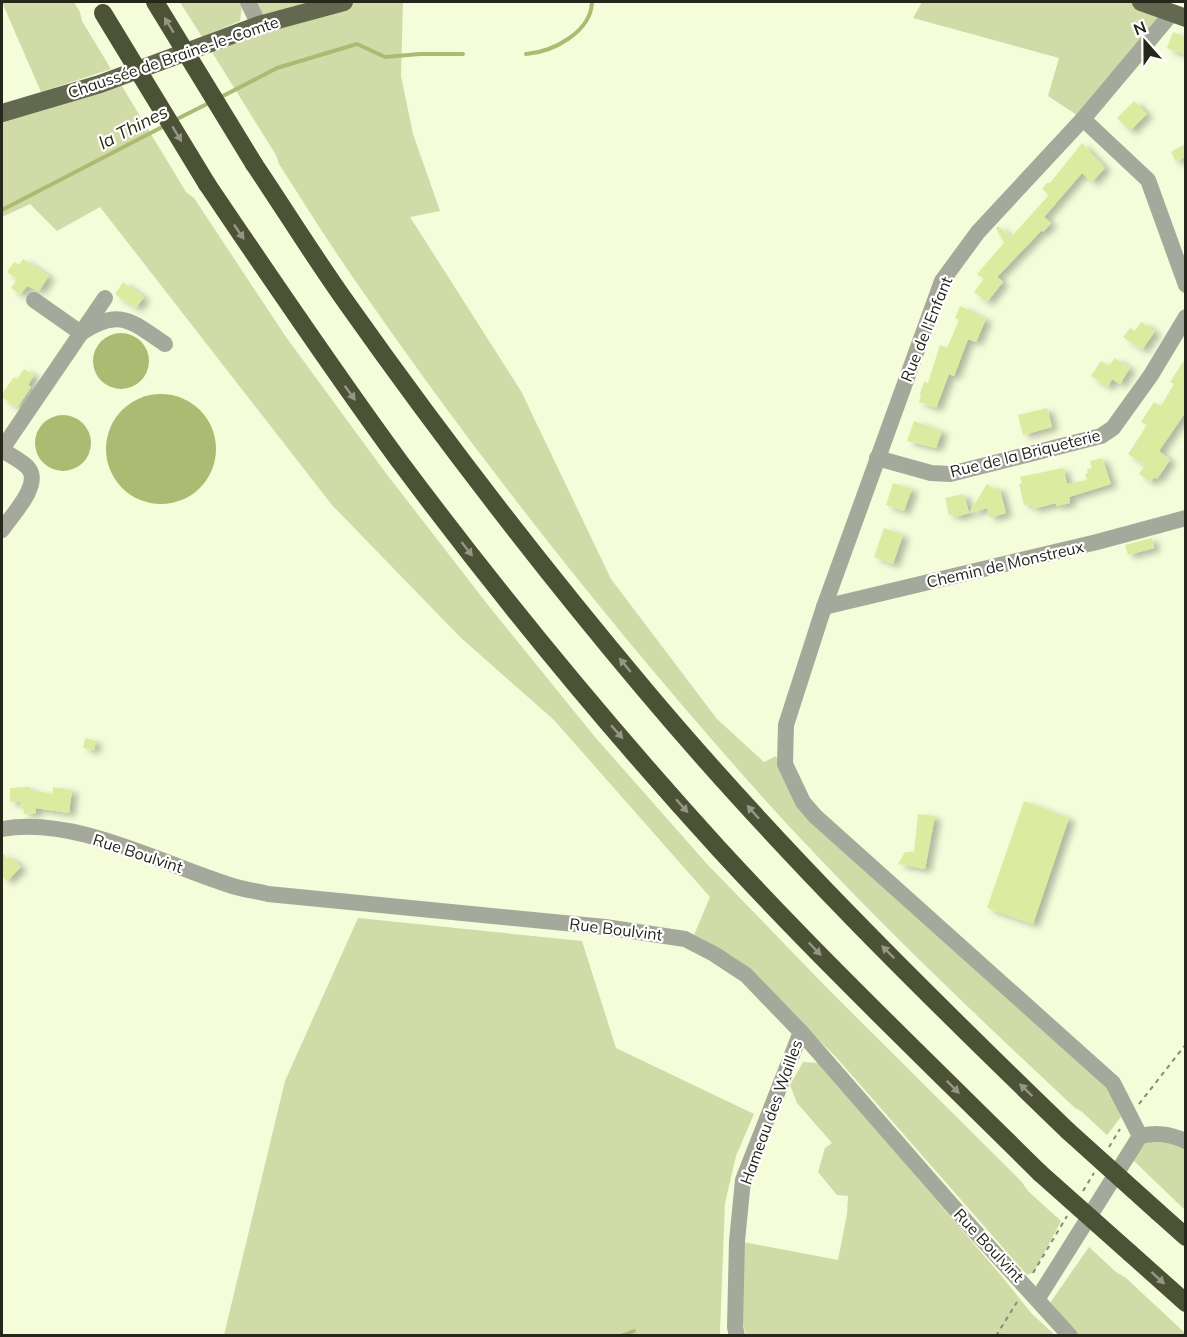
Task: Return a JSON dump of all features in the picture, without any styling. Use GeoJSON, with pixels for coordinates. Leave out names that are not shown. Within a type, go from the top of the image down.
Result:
{"type":"FeatureCollection","features":[{"type":"Feature","properties":{"kind":"highway"},"geometry":{"type":"LineString","coordinates":[[155,2],[254,164],[345,300],[440,432],[542,564],[647,692],[757,816],[873,938],[1068,1131],[1185,1237]]}},
{"type":"Feature","properties":{"kind":"highway"},"geometry":{"type":"LineString","coordinates":[[100,7],[207,184],[302,326],[400,462],[503,594],[611,725],[720,849],[841,976],[1040,1173],[1185,1303]]}},
{"type":"Feature","properties":{"kind":"main road","name":"Chaussée de Braine-le-Comte"},"geometry":{"type":"LineString","coordinates":[[2,113],[100,84],[259,25],[344,2]]}},
{"type":"Feature","properties":{"kind":"main road"},"geometry":{"type":"LineString","coordinates":[[1141,2],[1179,15]]}},
{"type":"Feature","properties":{"kind":"street"},"geometry":{"type":"LineString","coordinates":[[248,2],[259,25]]}},
{"type":"Feature","properties":{"kind":"street","name":"Rue de l'Enfant"},"geometry":{"type":"LineString","coordinates":[[1140,1136],[1113,1083],[815,816],[803,802],[785,764],[786,725],[824,607],[942,281],[978,232],[1179,15]]}},
{"type":"Feature","properties":{"kind":"street"},"geometry":{"type":"LineString","coordinates":[[1083,119],[1148,180],[1185,285]]}},
{"type":"Feature","properties":{"kind":"street"},"geometry":{"type":"LineString","coordinates":[[2,530],[30,489],[32,477],[28,468],[2,449],[105,298]]}},
{"type":"Feature","properties":{"kind":"street"},"geometry":{"type":"LineString","coordinates":[[34,300],[81,333]]}},
{"type":"Feature","properties":{"kind":"street","name":"Rue de la Briqueterie"},"geometry":{"type":"LineString","coordinates":[[877,458],[931,473],[950,474],[1101,436],[1113,428],[1151,375],[1185,317]]}},
{"type":"Feature","properties":{"kind":"street"},"geometry":{"type":"LineString","coordinates":[[81,333],[96,323],[115,319],[129,320],[165,344]]}},
{"type":"Feature","properties":{"kind":"street","name":"Chemin de Monstreux"},"geometry":{"type":"LineString","coordinates":[[824,607],[1097,542],[1185,518]]}},
{"type":"Feature","properties":{"kind":"street","name":"Rue Boulvint"},"geometry":{"type":"LineString","coordinates":[[2,829],[47,828],[73,833],[146,854],[237,887],[268,894],[605,927],[685,939],[746,975],[801,1032],[970,1226],[1070,1335]]}},
{"type":"Feature","properties":{"kind":"street","name":"Hameau des Wailles"},"geometry":{"type":"LineString","coordinates":[[737,1335],[735,1326],[737,1241],[743,1180],[801,1032]]}},
{"type":"Feature","properties":{"kind":"street"},"geometry":{"type":"LineString","coordinates":[[1032,1292],[1140,1136],[1155,1132],[1185,1141]]}},
{"type":"Feature","properties":{"kind":"path"},"geometry":{"type":"LineString","coordinates":[[996,1335],[1032,1292]]}},
{"type":"Feature","properties":{"kind":"shaded area"},"geometry":{"type":"Polygon","coordinates":[[[2,2],[74,2],[82,21],[111,69],[41,92],[2,2]]]}},
{"type":"Feature","properties":{"kind":"shaded area"},"geometry":{"type":"Polygon","coordinates":[[[180,2],[240,2],[242,7],[240,21],[202,37],[180,2]]]}},
{"type":"Feature","properties":{"kind":"shaded area"},"geometry":{"type":"Polygon","coordinates":[[[247,2],[403,2],[401,76],[413,134],[440,211],[410,217],[521,391],[611,579],[717,719],[764,762],[776,756],[794,799],[1111,1091],[1121,1117],[1107,1135],[1075,1108],[956,996],[803,841],[659,678],[505,487],[408,356],[340,258],[279,164],[276,155],[210,49],[259,25],[247,2]]]}},
{"type":"Feature","properties":{"kind":"shaded area"},"geometry":{"type":"Polygon","coordinates":[[[922,2],[1141,2],[1172,13],[1083,119],[1048,96],[1059,58],[913,18],[922,2]]]}},
{"type":"Feature","properties":{"kind":"shaded area"},"geometry":{"type":"Polygon","coordinates":[[[120,83],[186,192],[194,198],[286,337],[385,472],[488,605],[595,737],[707,864],[829,990],[1021,1181],[1028,1191],[1061,1221],[1034,1272],[1027,1275],[835,1056],[735,958],[694,935],[710,897],[554,720],[460,637],[332,505],[100,207],[57,231],[30,204],[2,217],[2,121],[120,83]]]}},
{"type":"Feature","properties":{"kind":"shaded area"},"geometry":{"type":"Polygon","coordinates":[[[121,333],[132,335],[141,341],[147,350],[149,361],[147,372],[141,381],[132,387],[121,389],[110,387],[101,381],[95,372],[93,361],[95,350],[101,341],[110,335],[121,333]]]}},
{"type":"Feature","properties":{"kind":"shaded area"},"geometry":{"type":"Polygon","coordinates":[[[161,394],[182,398],[200,410],[212,428],[216,449],[212,470],[200,488],[182,500],[161,504],[140,500],[122,488],[110,470],[106,449],[110,428],[122,410],[140,398],[161,394]]]}},
{"type":"Feature","properties":{"kind":"shaded area"},"geometry":{"type":"Polygon","coordinates":[[[63,415],[74,417],[83,423],[89,432],[91,443],[89,454],[83,463],[74,469],[63,471],[52,469],[43,463],[37,454],[35,443],[37,432],[43,423],[52,417],[63,415]]]}},
{"type":"Feature","properties":{"kind":"shaded area"},"geometry":{"type":"Polygon","coordinates":[[[358,918],[582,941],[616,1048],[754,1114],[736,1156],[725,1203],[721,1335],[224,1335],[285,1081],[358,918]]]}},
{"type":"Feature","properties":{"kind":"shaded area"},"geometry":{"type":"Polygon","coordinates":[[[803,1062],[819,1063],[1032,1314],[1055,1335],[746,1335],[743,1325],[743,1242],[838,1260],[848,1196],[837,1195],[818,1172],[825,1148],[832,1143],[797,1103],[790,1085],[803,1062]]]}},
{"type":"Feature","properties":{"kind":"shaded area"},"geometry":{"type":"Polygon","coordinates":[[[1148,1139],[1185,1146],[1185,1210],[1133,1160],[1148,1139]]]}},
{"type":"Feature","properties":{"kind":"shaded area"},"geometry":{"type":"Polygon","coordinates":[[[1089,1247],[1116,1272],[1126,1278],[1185,1335],[1076,1335],[1050,1303],[1089,1247]]]}},
{"type":"Feature","properties":{"kind":"building"},"geometry":{"type":"Polygon","coordinates":[[[1173,32],[1185,37],[1185,55],[1167,48],[1173,32]]]}},
{"type":"Feature","properties":{"kind":"building"},"geometry":{"type":"Polygon","coordinates":[[[1134,101],[1147,114],[1130,131],[1117,118],[1134,101]]]}},
{"type":"Feature","properties":{"kind":"building"},"geometry":{"type":"Polygon","coordinates":[[[1082,143],[1105,168],[1092,182],[1082,173],[1044,217],[1051,223],[997,277],[1003,282],[987,302],[974,292],[984,279],[977,274],[1004,243],[996,228],[998,226],[1011,237],[1049,195],[1042,189],[1050,183],[1082,143]]]}},
{"type":"Feature","properties":{"kind":"building"},"geometry":{"type":"Polygon","coordinates":[[[1185,144],[1185,157],[1176,162],[1171,152],[1185,144]]]}},
{"type":"Feature","properties":{"kind":"building"},"geometry":{"type":"Polygon","coordinates":[[[23,259],[49,276],[39,291],[27,286],[20,295],[11,288],[17,279],[7,272],[14,262],[19,265],[23,259]]]}},
{"type":"Feature","properties":{"kind":"building"},"geometry":{"type":"Polygon","coordinates":[[[123,282],[144,297],[136,308],[115,294],[123,282]]]}},
{"type":"Feature","properties":{"kind":"building"},"geometry":{"type":"Polygon","coordinates":[[[960,306],[986,319],[976,342],[968,339],[954,376],[949,374],[936,408],[919,402],[920,394],[924,382],[928,383],[940,345],[947,348],[959,320],[955,318],[960,306]]]}},
{"type":"Feature","properties":{"kind":"building"},"geometry":{"type":"Polygon","coordinates":[[[1141,322],[1155,331],[1142,350],[1123,337],[1130,328],[1135,331],[1141,322]]]}},
{"type":"Feature","properties":{"kind":"building"},"geometry":{"type":"Polygon","coordinates":[[[1115,358],[1130,368],[1120,384],[1112,379],[1108,387],[1091,376],[1101,361],[1109,366],[1115,358]]]}},
{"type":"Feature","properties":{"kind":"building"},"geometry":{"type":"Polygon","coordinates":[[[1185,359],[1185,413],[1159,451],[1170,460],[1157,479],[1154,477],[1151,482],[1139,474],[1145,465],[1128,454],[1147,425],[1141,422],[1154,402],[1161,406],[1174,384],[1170,382],[1185,359]]]}},
{"type":"Feature","properties":{"kind":"building"},"geometry":{"type":"Polygon","coordinates":[[[24,369],[34,375],[28,385],[31,387],[17,408],[2,397],[2,394],[14,377],[17,379],[24,369]]]}},
{"type":"Feature","properties":{"kind":"building"},"geometry":{"type":"Polygon","coordinates":[[[1047,408],[1052,427],[1023,435],[1018,415],[1047,408]]]}},
{"type":"Feature","properties":{"kind":"building"},"geometry":{"type":"Polygon","coordinates":[[[914,421],[942,431],[936,448],[907,441],[914,421]]]}},
{"type":"Feature","properties":{"kind":"building"},"geometry":{"type":"Polygon","coordinates":[[[1102,458],[1111,484],[1069,497],[1070,503],[1056,506],[1056,503],[1033,509],[1031,504],[1024,505],[1019,484],[1022,483],[1020,477],[1063,468],[1067,484],[1087,480],[1085,474],[1088,473],[1087,469],[1092,468],[1090,461],[1102,458]]]}},
{"type":"Feature","properties":{"kind":"building"},"geometry":{"type":"Polygon","coordinates":[[[893,483],[912,489],[904,511],[886,505],[893,483]]]}},
{"type":"Feature","properties":{"kind":"building"},"geometry":{"type":"Polygon","coordinates":[[[987,484],[994,489],[999,487],[1006,513],[990,518],[987,508],[955,517],[955,514],[949,515],[945,498],[964,494],[969,513],[987,484]]]}},
{"type":"Feature","properties":{"kind":"building"},"geometry":{"type":"Polygon","coordinates":[[[884,528],[903,535],[893,564],[874,557],[884,528]]]}},
{"type":"Feature","properties":{"kind":"building"},"geometry":{"type":"Polygon","coordinates":[[[1152,538],[1154,548],[1128,555],[1125,545],[1152,538]]]}},
{"type":"Feature","properties":{"kind":"building"},"geometry":{"type":"Polygon","coordinates":[[[85,738],[96,741],[94,750],[83,748],[85,738]]]}},
{"type":"Feature","properties":{"kind":"building"},"geometry":{"type":"Polygon","coordinates":[[[30,787],[30,790],[53,794],[53,787],[72,790],[69,813],[36,808],[36,813],[24,814],[24,807],[20,806],[20,802],[10,802],[10,788],[30,787]]]}},
{"type":"Feature","properties":{"kind":"building"},"geometry":{"type":"Polygon","coordinates":[[[1024,801],[1069,818],[1033,924],[987,908],[1024,801]]]}},
{"type":"Feature","properties":{"kind":"building"},"geometry":{"type":"Polygon","coordinates":[[[918,814],[935,816],[925,869],[898,864],[905,852],[914,852],[918,814]]]}},
{"type":"Feature","properties":{"kind":"building"},"geometry":{"type":"Polygon","coordinates":[[[2,852],[21,867],[7,881],[2,876],[2,852]]]}},
{"type":"Feature","properties":{"kind":"waterway","name":"la Thines"},"geometry":{"type":"LineString","coordinates":[[526,54],[558,45],[578,31],[590,13],[592,2]]}},
{"type":"Feature","properties":{"kind":"waterway","name":"la Thines"},"geometry":{"type":"LineString","coordinates":[[221,97],[277,68],[357,44],[385,57],[463,54]]}},
{"type":"Feature","properties":{"kind":"waterway","name":"la Thines"},"geometry":{"type":"LineString","coordinates":[[175,120],[211,102]]}},
{"type":"Feature","properties":{"kind":"waterway","name":"la Thines"},"geometry":{"type":"LineString","coordinates":[[2,210],[166,125]]}},
{"type":"Feature","properties":{"kind":"waterway"},"geometry":{"type":"LineString","coordinates":[[621,1336],[634,1331]]}}]}
